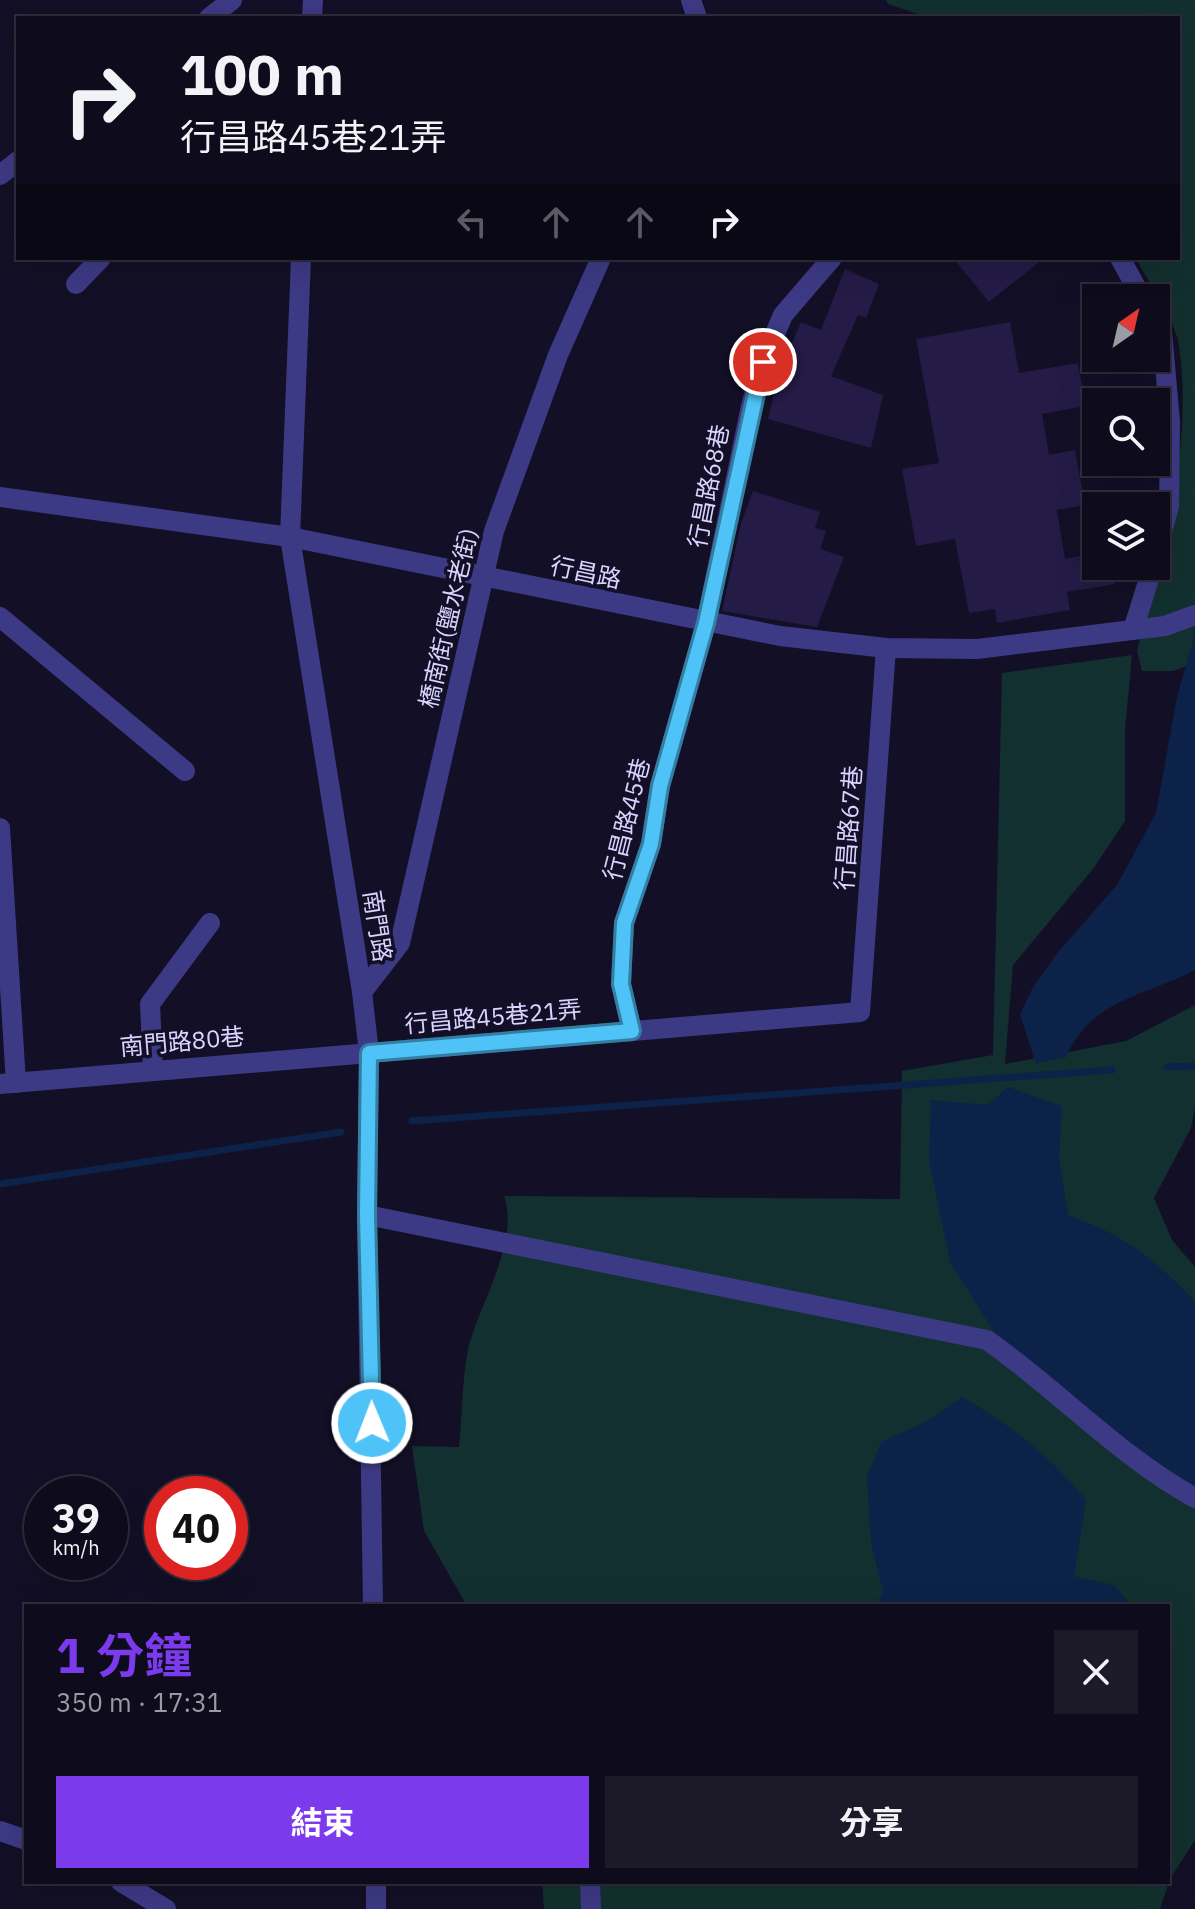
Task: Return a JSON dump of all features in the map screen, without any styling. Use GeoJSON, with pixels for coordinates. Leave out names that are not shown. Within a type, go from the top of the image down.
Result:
{"type":"FeatureCollection","features":[{"type":"Feature","properties":{"kind":"street"},"geometry":{"type":"LineString","coordinates":[[212,16],[232,0]]}},
{"type":"Feature","properties":{"kind":"street"},"geometry":{"type":"LineString","coordinates":[[0,175],[16,163]]}},
{"type":"Feature","properties":{"kind":"street"},"geometry":{"type":"LineString","coordinates":[[76,284],[99,260]]}},
{"type":"Feature","properties":{"kind":"street","name":"南門路"},"geometry":{"type":"LineString","coordinates":[[301,260],[290,537],[369,1053],[367,1215],[373,1604]]}},
{"type":"Feature","properties":{"kind":"street","name":"橋南街(鹽水老街)"},"geometry":{"type":"LineString","coordinates":[[362,992],[400,943],[494,531],[558,355],[600,260]]}},
{"type":"Feature","properties":{"kind":"street","name":"行昌路68巷"},"geometry":{"type":"LineString","coordinates":[[706,623],[763,362],[783,315],[830,260]]}},
{"type":"Feature","properties":{"kind":"street"},"geometry":{"type":"LineString","coordinates":[[1121,260],[1134,284]]}},
{"type":"Feature","properties":{"kind":"street"},"geometry":{"type":"LineString","coordinates":[[1165,372],[1170,434],[1169,492]]}},
{"type":"Feature","properties":{"kind":"street","name":"行昌路"},"geometry":{"type":"LineString","coordinates":[[0,497],[290,537],[706,623],[780,636],[886,648],[977,649],[1165,626],[1195,615]]}},
{"type":"Feature","properties":{"kind":"street"},"geometry":{"type":"LineString","coordinates":[[1133,630],[1149,580]]}},
{"type":"Feature","properties":{"kind":"street"},"geometry":{"type":"LineString","coordinates":[[0,617],[185,771]]}},
{"type":"Feature","properties":{"kind":"street","name":"行昌路45巷"},"geometry":{"type":"LineString","coordinates":[[632,1031],[621,984],[624,923],[651,844],[660,786],[706,623]]}},
{"type":"Feature","properties":{"kind":"street","name":"行昌路67巷"},"geometry":{"type":"LineString","coordinates":[[860,1012],[886,648]]}},
{"type":"Feature","properties":{"kind":"street"},"geometry":{"type":"LineString","coordinates":[[0,828],[8,1084]]}},
{"type":"Feature","properties":{"kind":"street"},"geometry":{"type":"LineString","coordinates":[[153,1069],[150,1004],[210,923]]}},
{"type":"Feature","properties":{"kind":"street","name":"行昌路45巷21弄"},"geometry":{"type":"LineString","coordinates":[[369,1053],[860,1012]]}},
{"type":"Feature","properties":{"kind":"street","name":"南門路80巷"},"geometry":{"type":"LineString","coordinates":[[8,1084],[153,1069],[369,1053]]}},
{"type":"Feature","properties":{"kind":"street"},"geometry":{"type":"LineString","coordinates":[[0,1069],[8,1084]]}},
{"type":"Feature","properties":{"kind":"street"},"geometry":{"type":"LineString","coordinates":[[367,1215],[987,1340],[1029,1369],[1157,1477],[1195,1498]]}},
{"type":"Feature","properties":{"kind":"street"},"geometry":{"type":"LineString","coordinates":[[0,1831],[24,1839]]}},
{"type":"Feature","properties":{"kind":"street"},"geometry":{"type":"LineString","coordinates":[[124,1884],[166,1909]]}},
{"type":"Feature","properties":{"kind":"street"},"geometry":{"type":"LineString","coordinates":[[376,1884],[376,1909]]}},
{"type":"Feature","properties":{"kind":"street"},"geometry":{"type":"LineString","coordinates":[[590,1884],[591,1909]]}},
{"type":"Feature","properties":{"kind":"green space"},"geometry":{"type":"Polygon","coordinates":[[[886,0],[1195,0],[1195,663],[1173,671],[1142,671],[1137,651],[1156,580],[1170,580],[1170,517],[1182,417],[1182,378],[1178,340],[1170,321],[1170,284],[1151,284],[1137,260],[1180,260],[1180,16],[924,16],[888,4],[886,0]]]}},
{"type":"Feature","properties":{"kind":"green space"},"geometry":{"type":"Polygon","coordinates":[[[1132,655],[1125,730],[1125,821],[1093,869],[1013,965],[1005,1064],[1126,1041],[1195,1005],[1195,1108],[1191,1128],[1154,1198],[1172,1240],[1195,1267],[1195,1840],[1170,1879],[1170,1604],[466,1604],[424,1531],[412,1446],[459,1447],[467,1355],[507,1234],[508,1214],[504,1196],[900,1199],[902,1071],[993,1055],[1002,673],[1132,655]]]}},
{"type":"Feature","properties":{"kind":"green space"},"geometry":{"type":"Polygon","coordinates":[[[542,1884],[1168,1884],[1160,1909],[544,1909],[542,1884]]]}},
{"type":"Feature","properties":{"kind":"water"},"geometry":{"type":"Polygon","coordinates":[[[1195,615],[1195,970],[1104,1011],[1077,1038],[1066,1057],[1036,1064],[1020,1014],[1033,987],[1058,952],[1117,885],[1156,813],[1177,697],[1193,641],[1195,615]]]}},
{"type":"Feature","properties":{"kind":"water"},"geometry":{"type":"Polygon","coordinates":[[[1008,1087],[1062,1106],[1059,1156],[1068,1215],[1106,1231],[1138,1250],[1166,1272],[1195,1302],[1195,1506],[998,1338],[950,1262],[929,1160],[931,1100],[988,1105],[1008,1087]]]}},
{"type":"Feature","properties":{"kind":"water"},"geometry":{"type":"Polygon","coordinates":[[[962,1397],[1029,1442],[1086,1500],[1074,1576],[1115,1586],[1130,1604],[878,1604],[883,1590],[871,1544],[867,1477],[881,1442],[927,1421],[962,1397]]]}},
{"type":"Feature","properties":{"kind":"building"},"geometry":{"type":"Polygon","coordinates":[[[955,260],[1042,260],[989,302],[955,260]]]}},
{"type":"Feature","properties":{"kind":"building"},"geometry":{"type":"Polygon","coordinates":[[[845,269],[879,284],[866,318],[858,315],[831,376],[883,395],[871,448],[768,419],[778,376],[794,355],[788,352],[801,322],[821,330],[845,269]]]}},
{"type":"Feature","properties":{"kind":"building"},"geometry":{"type":"Polygon","coordinates":[[[1010,322],[1019,373],[1078,363],[1082,407],[1042,414],[1049,455],[1075,450],[1083,492],[1082,506],[1057,510],[1065,559],[1082,556],[1082,580],[1114,580],[1115,584],[1067,592],[1070,610],[997,623],[995,609],[969,613],[955,539],[916,546],[902,469],[939,463],[916,339],[1010,322]]]}},
{"type":"Feature","properties":{"kind":"building"},"geometry":{"type":"Polygon","coordinates":[[[753,491],[820,512],[815,528],[826,531],[820,549],[844,557],[817,627],[722,611],[741,523],[753,491]]]}},
{"type":"Feature","properties":{"kind":"waterway"},"geometry":{"type":"LineString","coordinates":[[1167,1067],[1195,1066]]}},
{"type":"Feature","properties":{"kind":"waterway"},"geometry":{"type":"LineString","coordinates":[[412,1121],[1112,1070]]}},
{"type":"Feature","properties":{"kind":"waterway"},"geometry":{"type":"LineString","coordinates":[[0,1184],[341,1132]]}},
{"type":"Feature","properties":{"kind":"route"},"geometry":{"type":"LineString","coordinates":[[372,1423],[367,1215],[369,1053],[632,1031],[621,984],[624,923],[651,844],[660,786],[706,623],[763,362]]}}]}
